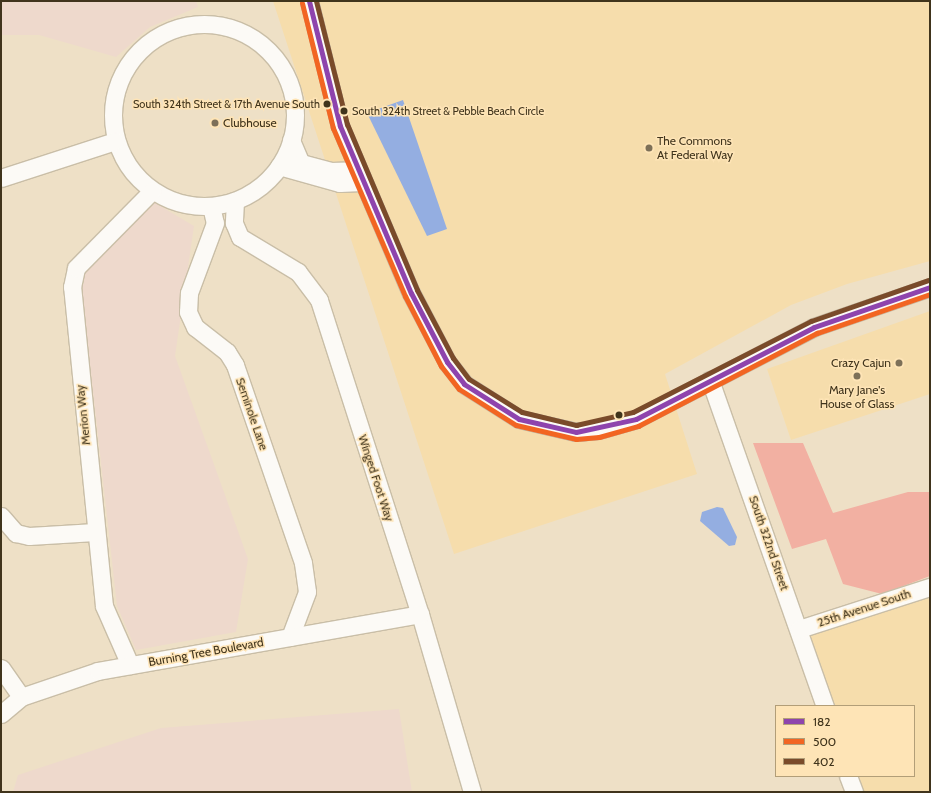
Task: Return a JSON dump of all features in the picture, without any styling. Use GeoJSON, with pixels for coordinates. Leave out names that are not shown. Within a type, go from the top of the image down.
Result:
{"type":"FeatureCollection","features":[{"type":"Feature","properties":{"kind":"street"},"geometry":{"type":"LineString","coordinates":[[309,1],[331,97],[359,176],[447,362],[477,396],[519,419],[549,428],[576,432],[617,425],[653,412],[710,380],[814,327],[930,287]]}},
{"type":"Feature","properties":{"kind":"street"},"geometry":{"type":"LineString","coordinates":[[189,24],[227,26],[257,41],[284,72],[294,106],[291,140],[279,166],[261,186],[234,201],[211,206],[180,203],[152,191],[128,166],[116,141],[115,92],[122,73],[138,51],[154,38],[189,24]]}},
{"type":"Feature","properties":{"kind":"street"},"geometry":{"type":"LineString","coordinates":[[291,140],[301,163],[331,172],[359,176]]}},
{"type":"Feature","properties":{"kind":"street"},"geometry":{"type":"LineString","coordinates":[[1,178],[116,141]]}},
{"type":"Feature","properties":{"kind":"street"},"geometry":{"type":"LineString","coordinates":[[279,166],[340,183],[359,176]]}},
{"type":"Feature","properties":{"kind":"street","name":"Merion Way"},"geometry":{"type":"LineString","coordinates":[[130,665],[104,606],[77,365],[72,276],[152,191]]}},
{"type":"Feature","properties":{"kind":"street"},"geometry":{"type":"LineString","coordinates":[[234,201],[234,223],[240,237]]}},
{"type":"Feature","properties":{"kind":"street","name":"Winged Foot Way"},"geometry":{"type":"LineString","coordinates":[[180,203],[298,272],[319,300],[420,614],[472,792]]}},
{"type":"Feature","properties":{"kind":"street"},"geometry":{"type":"LineString","coordinates":[[211,206],[215,223]]}},
{"type":"Feature","properties":{"kind":"street","name":"Seminole Lane"},"geometry":{"type":"LineString","coordinates":[[215,223],[188,293],[188,312],[195,327],[227,352],[235,365],[303,563],[307,592],[290,637]]}},
{"type":"Feature","properties":{"kind":"street","name":"South 322nd Street"},"geometry":{"type":"LineString","coordinates":[[710,380],[825,705]]}},
{"type":"Feature","properties":{"kind":"street"},"geometry":{"type":"LineString","coordinates":[[1,516],[16,533],[29,536],[95,532]]}},
{"type":"Feature","properties":{"kind":"street","name":"25th Avenue South"},"geometry":{"type":"LineString","coordinates":[[799,629],[885,603],[930,587]]}},
{"type":"Feature","properties":{"kind":"street","name":"Burning Tree Boulevard"},"geometry":{"type":"LineString","coordinates":[[1,714],[21,697],[98,671],[420,614]]}},
{"type":"Feature","properties":{"kind":"street"},"geometry":{"type":"LineString","coordinates":[[1,668],[21,697]]}},
{"type":"Feature","properties":{"kind":"street"},"geometry":{"type":"LineString","coordinates":[[848,777],[854,792]]}},
{"type":"Feature","properties":{"kind":"shaded area"},"geometry":{"type":"Polygon","coordinates":[[[2,1],[196,1],[198,7],[150,27],[116,57],[39,35],[1,35],[2,1]]]}},
{"type":"Feature","properties":{"kind":"shaded area","name":"The Commons At Federal Way"},"geometry":{"type":"Polygon","coordinates":[[[273,1],[930,1],[930,261],[847,284],[791,305],[665,374],[697,474],[454,554],[273,1]]]}},
{"type":"Feature","properties":{"kind":"shaded area"},"geometry":{"type":"Polygon","coordinates":[[[155,203],[194,226],[175,356],[248,559],[236,632],[136,650],[117,606],[82,292],[85,272],[155,203]]]}},
{"type":"Feature","properties":{"kind":"shaded area"},"geometry":{"type":"Polygon","coordinates":[[[930,311],[930,394],[791,440],[767,369],[930,311]]]}},
{"type":"Feature","properties":{"kind":"shaded area"},"geometry":{"type":"Polygon","coordinates":[[[753,443],[803,443],[833,513],[908,492],[930,492],[930,576],[882,594],[843,584],[826,539],[792,549],[753,443]]]}},
{"type":"Feature","properties":{"kind":"shaded area"},"geometry":{"type":"Polygon","coordinates":[[[930,587],[930,792],[854,792],[848,777],[915,777],[915,705],[825,705],[799,629],[930,587]]]}},
{"type":"Feature","properties":{"kind":"shaded area"},"geometry":{"type":"Polygon","coordinates":[[[399,709],[412,792],[13,792],[18,775],[161,728],[399,709]]]}},
{"type":"Feature","properties":{"kind":"water"},"geometry":{"type":"Polygon","coordinates":[[[403,100],[447,229],[427,236],[367,113],[403,100]]]}},
{"type":"Feature","properties":{"kind":"water"},"geometry":{"type":"Polygon","coordinates":[[[717,507],[723,508],[737,537],[735,545],[729,546],[700,521],[702,512],[717,507]]]}},
{"type":"Feature","properties":{"kind":"transit line","name":"182"},"geometry":{"type":"LineString","coordinates":[[309,1],[340,126],[411,293],[447,362],[464,384],[519,419],[576,432],[636,419],[814,327],[930,287]]}},
{"type":"Feature","properties":{"kind":"transit line","name":"402"},"geometry":{"type":"LineString","coordinates":[[316,1],[347,124],[417,290],[453,358],[469,379],[522,412],[576,425],[633,412],[811,321],[928,280]]}},
{"type":"Feature","properties":{"kind":"transit line","name":"500"},"geometry":{"type":"LineString","coordinates":[[302,3],[333,128],[405,296],[441,366],[459,389],[516,425],[576,439],[599,437],[638,426],[817,333],[930,294]]}},
{"type":"Feature","properties":{"kind":"place","name":"South 324th Street & 17th Avenue South"},"geometry":{"type":"Point","coordinates":[327,104]}},
{"type":"Feature","properties":{"kind":"place","name":"South 324th Street & Pebble Beach Circle"},"geometry":{"type":"Point","coordinates":[344,111]}},
{"type":"Feature","properties":{"kind":"place","name":"Clubhouse"},"geometry":{"type":"Point","coordinates":[215,123]}},
{"type":"Feature","properties":{"kind":"place","name":"The Commons At Federal Way"},"geometry":{"type":"Point","coordinates":[649,148]}},
{"type":"Feature","properties":{"kind":"place","name":"Crazy Cajun"},"geometry":{"type":"Point","coordinates":[899,363]}},
{"type":"Feature","properties":{"kind":"place","name":"Mary Jane's House of Glass"},"geometry":{"type":"Point","coordinates":[857,376]}}]}
